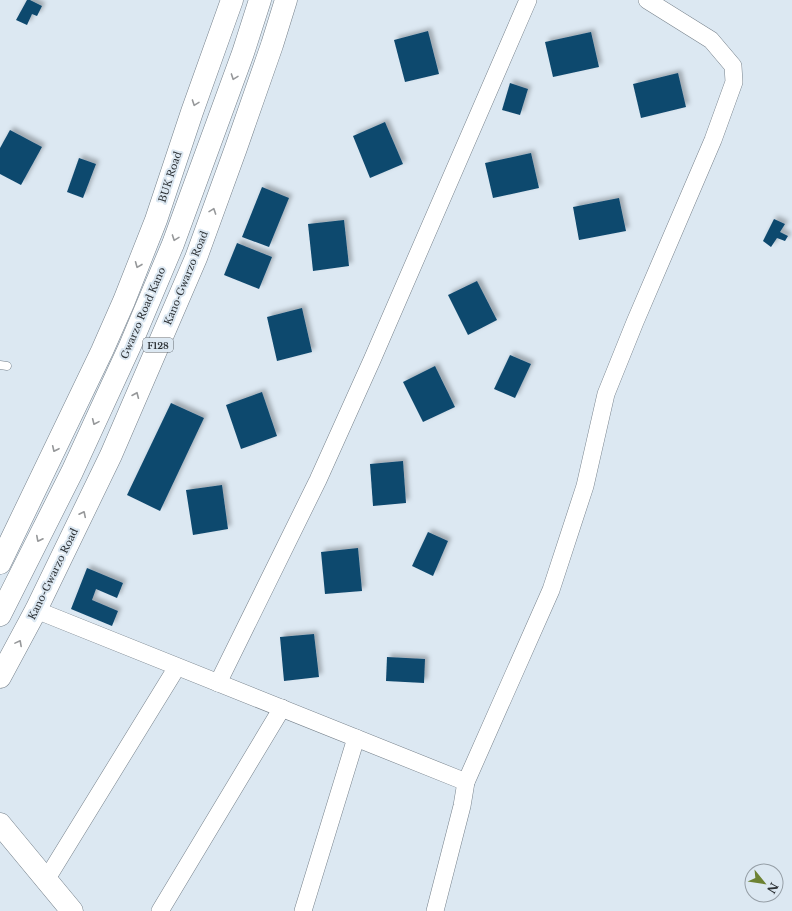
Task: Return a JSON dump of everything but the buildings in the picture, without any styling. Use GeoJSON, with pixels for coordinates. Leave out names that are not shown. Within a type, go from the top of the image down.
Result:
{"type":"FeatureCollection","features":[{"type":"Feature","properties":{"kind":"main road","name":"BUK Road"},"geometry":{"type":"LineString","coordinates":[[0,563],[102,351],[124,301],[156,220],[192,112],[232,0]]}},
{"type":"Feature","properties":{"kind":"main road","name":"Gwarzo Road Kano"},"geometry":{"type":"LineString","coordinates":[[0,615],[72,472],[130,346],[173,244],[243,53],[260,0]]}},
{"type":"Feature","properties":{"kind":"main road","name":"Kano-Gwarzo Road"},"geometry":{"type":"LineString","coordinates":[[0,677],[36,610],[111,455],[196,258],[272,45],[286,0]]}},
{"type":"Feature","properties":{"kind":"main road"},"geometry":{"type":"LineString","coordinates":[[216,45],[243,53]]}},
{"type":"Feature","properties":{"kind":"main road"},"geometry":{"type":"LineString","coordinates":[[102,351],[130,346]]}},
{"type":"Feature","properties":{"kind":"main road"},"geometry":{"type":"LineString","coordinates":[[0,824],[72,911]]}},
{"type":"Feature","properties":{"kind":"street"},"geometry":{"type":"LineString","coordinates":[[218,683],[324,466],[372,360],[528,0]]}},
{"type":"Feature","properties":{"kind":"street"},"geometry":{"type":"LineString","coordinates":[[435,911],[462,806],[466,782],[551,590],[585,486],[606,394],[635,322],[713,140],[734,82],[733,66],[711,40],[647,0]]}},
{"type":"Feature","properties":{"kind":"street"},"geometry":{"type":"LineString","coordinates":[[36,610],[466,782]]}},
{"type":"Feature","properties":{"kind":"street"},"geometry":{"type":"LineString","coordinates":[[46,880],[177,667]]}},
{"type":"Feature","properties":{"kind":"street"},"geometry":{"type":"LineString","coordinates":[[160,911],[282,708]]}},
{"type":"Feature","properties":{"kind":"street"},"geometry":{"type":"LineString","coordinates":[[303,911],[356,738]]}}]}
